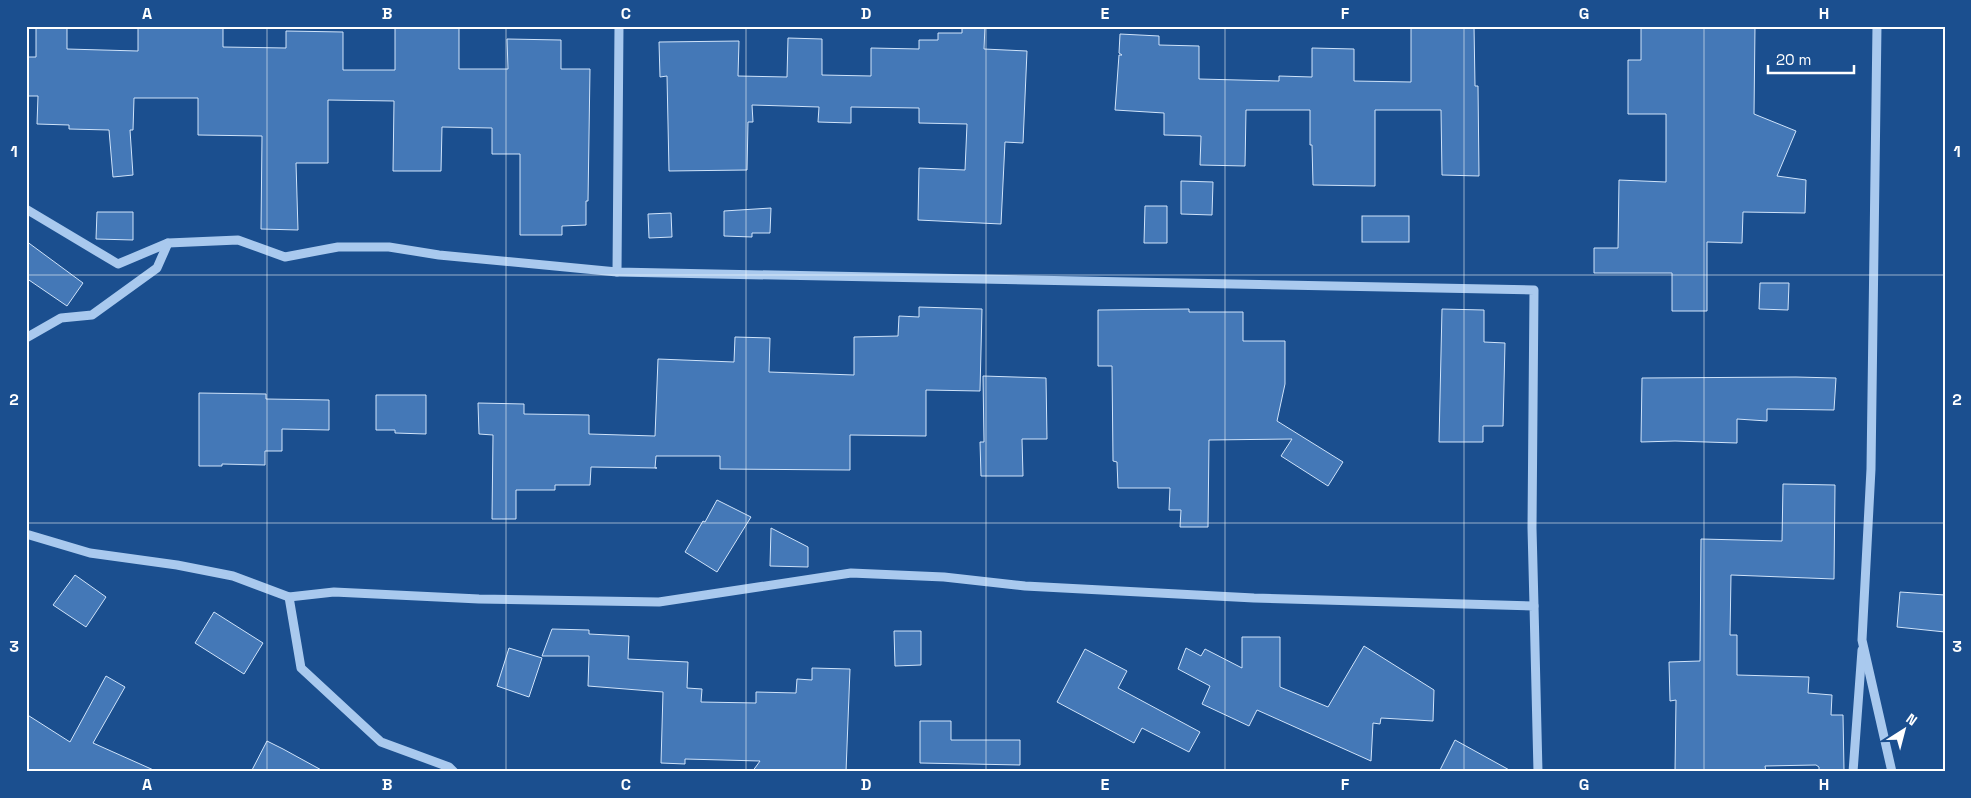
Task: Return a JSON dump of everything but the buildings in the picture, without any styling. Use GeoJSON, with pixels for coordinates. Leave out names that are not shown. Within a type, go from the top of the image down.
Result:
{"type":"FeatureCollection","features":[{"type":"Feature","properties":{"kind":"street"},"geometry":{"type":"LineString","coordinates":[[617,272],[619,26]]}},
{"type":"Feature","properties":{"kind":"street"},"geometry":{"type":"LineString","coordinates":[[1853,772],[1871,468],[1877,26]]}},
{"type":"Feature","properties":{"kind":"street"},"geometry":{"type":"LineString","coordinates":[[26,209],[118,264],[168,244],[238,240],[285,258],[338,247],[389,247],[438,255],[617,272],[1534,290],[1532,528],[1538,772]]}},
{"type":"Feature","properties":{"kind":"street"},"geometry":{"type":"LineString","coordinates":[[26,338],[60,318],[92,315],[158,268],[168,244]]}},
{"type":"Feature","properties":{"kind":"street"},"geometry":{"type":"LineString","coordinates":[[26,534],[90,553],[177,565],[233,576],[289,598],[334,592],[479,600],[659,602],[850,573],[944,577],[1025,586],[1254,598],[1534,606]]}},
{"type":"Feature","properties":{"kind":"street"},"geometry":{"type":"LineString","coordinates":[[289,598],[301,668],[381,742],[449,767],[454,772]]}},
{"type":"Feature","properties":{"kind":"street"},"geometry":{"type":"LineString","coordinates":[[1862,640],[1892,772]]}}]}
